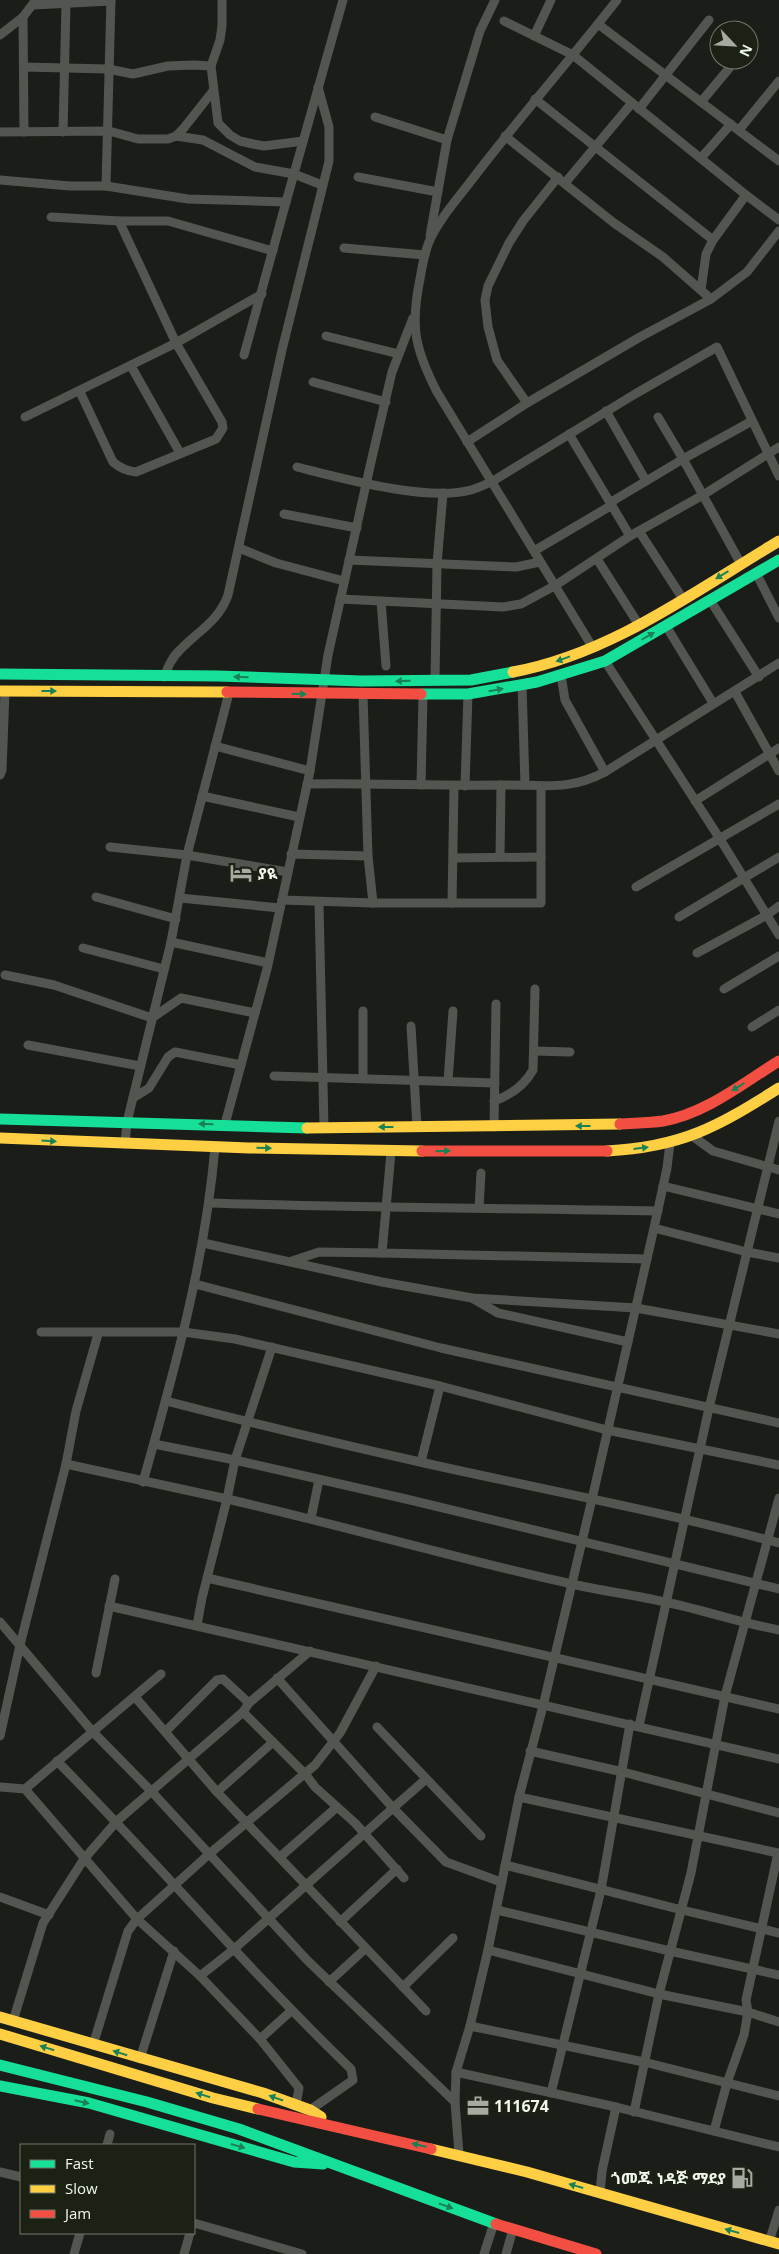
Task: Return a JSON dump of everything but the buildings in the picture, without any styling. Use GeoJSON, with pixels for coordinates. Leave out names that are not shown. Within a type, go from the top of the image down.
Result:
{"type":"FeatureCollection","features":[{"type":"Feature","properties":{"kind":"main road"},"geometry":{"type":"LineString","coordinates":[[0,674],[218,676],[326,680],[471,680],[542,667],[593,648],[639,625],[779,541]]}},
{"type":"Feature","properties":{"kind":"main road"},"geometry":{"type":"LineString","coordinates":[[2,691],[423,695],[468,694],[522,685],[605,661],[779,560]]}},
{"type":"Feature","properties":{"kind":"main road"},"geometry":{"type":"LineString","coordinates":[[0,1119],[324,1128],[597,1126],[663,1121],[688,1114],[724,1095],[779,1061]]}},
{"type":"Feature","properties":{"kind":"main road"},"geometry":{"type":"LineString","coordinates":[[0,1138],[125,1144],[391,1152],[609,1151],[670,1143],[732,1117],[779,1089]]}},
{"type":"Feature","properties":{"kind":"main road"},"geometry":{"type":"LineString","coordinates":[[0,2017],[263,2093],[310,2110],[336,2125]]}},
{"type":"Feature","properties":{"kind":"main road"},"geometry":{"type":"LineString","coordinates":[[0,2034],[213,2098],[284,2116],[336,2125],[459,2154],[774,2243]]}},
{"type":"Feature","properties":{"kind":"main road"},"geometry":{"type":"LineString","coordinates":[[0,2059],[239,2129],[494,2223],[596,2254]]}},
{"type":"Feature","properties":{"kind":"main road"},"geometry":{"type":"LineString","coordinates":[[0,2065],[60,2078]]}},
{"type":"Feature","properties":{"kind":"main road"},"geometry":{"type":"LineString","coordinates":[[0,2086],[89,2103],[294,2162],[334,2164]]}},
{"type":"Feature","properties":{"kind":"street"},"geometry":{"type":"LineString","coordinates":[[222,0],[220,40],[211,66],[218,123],[222,129],[240,141],[264,146],[303,141]]}},
{"type":"Feature","properties":{"kind":"street"},"geometry":{"type":"LineString","coordinates":[[244,355],[342,0]]}},
{"type":"Feature","properties":{"kind":"street"},"geometry":{"type":"LineString","coordinates":[[225,1124],[268,962],[281,904],[310,771],[326,680],[328,655],[392,372],[414,318],[447,140],[480,31],[495,0]]}},
{"type":"Feature","properties":{"kind":"street"},"geometry":{"type":"LineString","coordinates":[[534,36],[551,0]]}},
{"type":"Feature","properties":{"kind":"street"},"geometry":{"type":"LineString","coordinates":[[429,241],[448,212],[505,136],[617,0]]}},
{"type":"Feature","properties":{"kind":"street"},"geometry":{"type":"LineString","coordinates":[[0,35],[23,17],[34,3],[66,4],[111,1],[108,69],[109,131],[106,186]]}},
{"type":"Feature","properties":{"kind":"street"},"geometry":{"type":"LineString","coordinates":[[63,132],[66,4]]}},
{"type":"Feature","properties":{"kind":"street"},"geometry":{"type":"LineString","coordinates":[[23,17],[24,132]]}},
{"type":"Feature","properties":{"kind":"street"},"geometry":{"type":"LineString","coordinates":[[527,404],[497,360],[488,327],[485,300],[488,286],[509,243],[523,221],[561,180],[666,76],[709,20]]}},
{"type":"Feature","properties":{"kind":"street"},"geometry":{"type":"LineString","coordinates":[[504,21],[573,55],[779,220]]}},
{"type":"Feature","properties":{"kind":"street"},"geometry":{"type":"LineString","coordinates":[[598,24],[779,161]]}},
{"type":"Feature","properties":{"kind":"street"},"geometry":{"type":"LineString","coordinates":[[24,67],[108,69],[134,74],[168,66],[193,64],[211,66]]}},
{"type":"Feature","properties":{"kind":"street"},"geometry":{"type":"LineString","coordinates":[[701,102],[728,70]]}},
{"type":"Feature","properties":{"kind":"street"},"geometry":{"type":"LineString","coordinates":[[739,130],[779,81]]}},
{"type":"Feature","properties":{"kind":"street"},"geometry":{"type":"LineString","coordinates":[[164,677],[179,650],[212,623],[224,606],[239,548],[282,350],[329,161],[330,142],[325,110],[318,87]]}},
{"type":"Feature","properties":{"kind":"street"},"geometry":{"type":"LineString","coordinates":[[176,136],[213,91]]}},
{"type":"Feature","properties":{"kind":"street"},"geometry":{"type":"LineString","coordinates":[[534,100],[713,240]]}},
{"type":"Feature","properties":{"kind":"street"},"geometry":{"type":"LineString","coordinates":[[375,117],[447,140]]}},
{"type":"Feature","properties":{"kind":"street"},"geometry":{"type":"LineString","coordinates":[[702,158],[731,124]]}},
{"type":"Feature","properties":{"kind":"street"},"geometry":{"type":"LineString","coordinates":[[0,132],[109,131],[138,139],[168,139],[176,136],[203,140],[255,167],[294,174],[322,185]]}},
{"type":"Feature","properties":{"kind":"street"},"geometry":{"type":"LineString","coordinates":[[505,136],[614,223],[662,257],[711,299]]}},
{"type":"Feature","properties":{"kind":"street"},"geometry":{"type":"LineString","coordinates":[[358,177],[438,192]]}},
{"type":"Feature","properties":{"kind":"street"},"geometry":{"type":"LineString","coordinates":[[0,180],[70,186],[106,186],[188,199],[286,202]]}},
{"type":"Feature","properties":{"kind":"street"},"geometry":{"type":"LineString","coordinates":[[701,290],[706,254],[713,240],[746,195]]}},
{"type":"Feature","properties":{"kind":"street"},"geometry":{"type":"LineString","coordinates":[[52,217],[118,221],[168,221],[273,251]]}},
{"type":"Feature","properties":{"kind":"street"},"geometry":{"type":"LineString","coordinates":[[80,392],[112,462],[120,468],[136,472],[216,439],[223,428],[222,422],[176,343],[118,221]]}},
{"type":"Feature","properties":{"kind":"street"},"geometry":{"type":"LineString","coordinates":[[467,442],[640,337],[711,299],[747,272],[779,232]]}},
{"type":"Feature","properties":{"kind":"street"},"geometry":{"type":"LineString","coordinates":[[344,248],[425,255]]}},
{"type":"Feature","properties":{"kind":"street"},"geometry":{"type":"LineString","coordinates":[[25,417],[80,392],[176,343],[262,294]]}},
{"type":"Feature","properties":{"kind":"street"},"geometry":{"type":"LineString","coordinates":[[414,318],[417,345],[426,370],[467,442],[493,481],[593,648]]}},
{"type":"Feature","properties":{"kind":"street"},"geometry":{"type":"LineString","coordinates":[[326,336],[399,354]]}},
{"type":"Feature","properties":{"kind":"street"},"geometry":{"type":"LineString","coordinates":[[297,467],[367,484],[443,492],[471,490],[493,481],[606,411],[717,347],[779,476]]}},
{"type":"Feature","properties":{"kind":"street"},"geometry":{"type":"LineString","coordinates":[[131,366],[180,454]]}},
{"type":"Feature","properties":{"kind":"street"},"geometry":{"type":"LineString","coordinates":[[313,382],[386,402]]}},
{"type":"Feature","properties":{"kind":"street"},"geometry":{"type":"LineString","coordinates":[[606,411],[646,481]]}},
{"type":"Feature","properties":{"kind":"street"},"geometry":{"type":"LineString","coordinates":[[658,417],[741,564]]}},
{"type":"Feature","properties":{"kind":"street"},"geometry":{"type":"LineString","coordinates":[[534,551],[646,481],[752,421]]}},
{"type":"Feature","properties":{"kind":"street"},"geometry":{"type":"LineString","coordinates":[[568,434],[612,503],[630,536]]}},
{"type":"Feature","properties":{"kind":"street"},"geometry":{"type":"LineString","coordinates":[[340,599],[503,607],[521,604],[556,585],[639,530],[703,495],[779,447]]}},
{"type":"Feature","properties":{"kind":"street"},"geometry":{"type":"LineString","coordinates":[[435,680],[437,564],[443,492]]}},
{"type":"Feature","properties":{"kind":"street"},"geometry":{"type":"LineString","coordinates":[[284,514],[357,528]]}},
{"type":"Feature","properties":{"kind":"street"},"geometry":{"type":"LineString","coordinates":[[639,530],[683,599]]}},
{"type":"Feature","properties":{"kind":"street"},"geometry":{"type":"LineString","coordinates":[[239,548],[276,563],[344,582]]}},
{"type":"Feature","properties":{"kind":"street"},"geometry":{"type":"LineString","coordinates":[[597,559],[639,625]]}},
{"type":"Feature","properties":{"kind":"street"},"geometry":{"type":"LineString","coordinates":[[349,560],[516,567],[540,562]]}},
{"type":"Feature","properties":{"kind":"street"},"geometry":{"type":"LineString","coordinates":[[756,573],[779,618]]}},
{"type":"Feature","properties":{"kind":"street"},"geometry":{"type":"LineString","coordinates":[[710,600],[759,677]]}},
{"type":"Feature","properties":{"kind":"street"},"geometry":{"type":"LineString","coordinates":[[382,601],[386,666]]}},
{"type":"Feature","properties":{"kind":"street"},"geometry":{"type":"LineString","coordinates":[[666,626],[713,703]]}},
{"type":"Feature","properties":{"kind":"street"},"geometry":{"type":"LineString","coordinates":[[605,661],[720,839],[779,935]]}},
{"type":"Feature","properties":{"kind":"street"},"geometry":{"type":"LineString","coordinates":[[307,784],[366,783],[454,787],[577,784],[605,772],[779,663]]}},
{"type":"Feature","properties":{"kind":"street"},"geometry":{"type":"LineString","coordinates":[[561,675],[565,700],[605,772]]}},
{"type":"Feature","properties":{"kind":"street"},"geometry":{"type":"LineString","coordinates":[[522,685],[525,785]]}},
{"type":"Feature","properties":{"kind":"street"},"geometry":{"type":"LineString","coordinates":[[0,775],[2,770],[2,691]]}},
{"type":"Feature","properties":{"kind":"street"},"geometry":{"type":"LineString","coordinates":[[735,692],[779,771]]}},
{"type":"Feature","properties":{"kind":"street"},"geometry":{"type":"LineString","coordinates":[[125,1144],[127,1122],[171,942],[187,856],[229,693]]}},
{"type":"Feature","properties":{"kind":"street"},"geometry":{"type":"LineString","coordinates":[[465,786],[468,694]]}},
{"type":"Feature","properties":{"kind":"street"},"geometry":{"type":"LineString","coordinates":[[363,695],[368,856],[373,903]]}},
{"type":"Feature","properties":{"kind":"street"},"geometry":{"type":"LineString","coordinates":[[421,786],[423,695]]}},
{"type":"Feature","properties":{"kind":"street"},"geometry":{"type":"LineString","coordinates":[[214,746],[310,771]]}},
{"type":"Feature","properties":{"kind":"street"},"geometry":{"type":"LineString","coordinates":[[695,801],[779,748]]}},
{"type":"Feature","properties":{"kind":"street"},"geometry":{"type":"LineString","coordinates":[[500,857],[501,785]]}},
{"type":"Feature","properties":{"kind":"street"},"geometry":{"type":"LineString","coordinates":[[180,898],[281,904],[541,903],[541,786]]}},
{"type":"Feature","properties":{"kind":"street"},"geometry":{"type":"LineString","coordinates":[[452,903],[454,787]]}},
{"type":"Feature","properties":{"kind":"street"},"geometry":{"type":"LineString","coordinates":[[202,796],[299,817]]}},
{"type":"Feature","properties":{"kind":"street"},"geometry":{"type":"LineString","coordinates":[[636,887],[779,804]]}},
{"type":"Feature","properties":{"kind":"street"},"geometry":{"type":"LineString","coordinates":[[110,846],[288,872]]}},
{"type":"Feature","properties":{"kind":"street"},"geometry":{"type":"LineString","coordinates":[[291,854],[368,856]]}},
{"type":"Feature","properties":{"kind":"street"},"geometry":{"type":"LineString","coordinates":[[454,858],[541,857]]}},
{"type":"Feature","properties":{"kind":"street"},"geometry":{"type":"LineString","coordinates":[[678,917],[779,857]]}},
{"type":"Feature","properties":{"kind":"street"},"geometry":{"type":"LineString","coordinates":[[96,897],[176,919]]}},
{"type":"Feature","properties":{"kind":"street"},"geometry":{"type":"LineString","coordinates":[[319,903],[324,1128]]}},
{"type":"Feature","properties":{"kind":"street"},"geometry":{"type":"LineString","coordinates":[[697,953],[767,915],[779,906]]}},
{"type":"Feature","properties":{"kind":"street"},"geometry":{"type":"LineString","coordinates":[[171,942],[268,962]]}},
{"type":"Feature","properties":{"kind":"street"},"geometry":{"type":"LineString","coordinates":[[83,948],[164,969]]}},
{"type":"Feature","properties":{"kind":"street"},"geometry":{"type":"LineString","coordinates":[[724,990],[779,956]]}},
{"type":"Feature","properties":{"kind":"street"},"geometry":{"type":"LineString","coordinates":[[5,975],[54,985],[152,1018]]}},
{"type":"Feature","properties":{"kind":"street"},"geometry":{"type":"LineString","coordinates":[[494,1101],[511,1095],[527,1080],[533,1070],[535,989]]}},
{"type":"Feature","properties":{"kind":"street"},"geometry":{"type":"LineString","coordinates":[[152,1018],[181,998],[255,1013]]}},
{"type":"Feature","properties":{"kind":"street"},"geometry":{"type":"LineString","coordinates":[[494,1127],[496,1004]]}},
{"type":"Feature","properties":{"kind":"street"},"geometry":{"type":"LineString","coordinates":[[752,1027],[779,1010]]}},
{"type":"Feature","properties":{"kind":"street"},"geometry":{"type":"LineString","coordinates":[[363,1011],[363,1078]]}},
{"type":"Feature","properties":{"kind":"street"},"geometry":{"type":"LineString","coordinates":[[448,1081],[453,1011]]}},
{"type":"Feature","properties":{"kind":"street"},"geometry":{"type":"LineString","coordinates":[[410,1026],[417,1127]]}},
{"type":"Feature","properties":{"kind":"street"},"geometry":{"type":"LineString","coordinates":[[28,1045],[140,1066]]}},
{"type":"Feature","properties":{"kind":"street"},"geometry":{"type":"LineString","coordinates":[[534,1051],[570,1052]]}},
{"type":"Feature","properties":{"kind":"street"},"geometry":{"type":"LineString","coordinates":[[133,1098],[149,1088],[168,1057],[176,1052],[241,1065]]}},
{"type":"Feature","properties":{"kind":"street"},"geometry":{"type":"LineString","coordinates":[[274,1076],[494,1083]]}},
{"type":"Feature","properties":{"kind":"street"},"geometry":{"type":"LineString","coordinates":[[551,2093],[601,1890],[623,1772],[635,1725],[650,1680],[709,1408],[779,1121]]}},
{"type":"Feature","properties":{"kind":"street"},"geometry":{"type":"LineString","coordinates":[[691,1135],[713,1151],[779,1170]]}},
{"type":"Feature","properties":{"kind":"street"},"geometry":{"type":"LineString","coordinates":[[459,2154],[455,2102],[456,2072],[470,2026],[488,1950],[519,1797],[555,1658],[606,1430],[636,1308],[658,1211],[670,1143]]}},
{"type":"Feature","properties":{"kind":"street"},"geometry":{"type":"LineString","coordinates":[[143,1482],[166,1401],[195,1284],[210,1203],[215,1147]]}},
{"type":"Feature","properties":{"kind":"street"},"geometry":{"type":"LineString","coordinates":[[382,1253],[391,1152]]}},
{"type":"Feature","properties":{"kind":"street"},"geometry":{"type":"LineString","coordinates":[[479,1208],[481,1173]]}},
{"type":"Feature","properties":{"kind":"street"},"geometry":{"type":"LineString","coordinates":[[663,1186],[779,1214]]}},
{"type":"Feature","properties":{"kind":"street"},"geometry":{"type":"LineString","coordinates":[[210,1203],[387,1208],[658,1211]]}},
{"type":"Feature","properties":{"kind":"street"},"geometry":{"type":"LineString","coordinates":[[654,1228],[747,1252],[779,1258]]}},
{"type":"Feature","properties":{"kind":"street"},"geometry":{"type":"LineString","coordinates":[[203,1243],[382,1282],[472,1298],[636,1308],[779,1334]]}},
{"type":"Feature","properties":{"kind":"street"},"geometry":{"type":"LineString","coordinates":[[292,1261],[319,1252],[647,1260]]}},
{"type":"Feature","properties":{"kind":"street"},"geometry":{"type":"LineString","coordinates":[[195,1284],[440,1348],[779,1423]]}},
{"type":"Feature","properties":{"kind":"street"},"geometry":{"type":"LineString","coordinates":[[472,1298],[498,1313],[628,1342]]}},
{"type":"Feature","properties":{"kind":"street"},"geometry":{"type":"LineString","coordinates":[[42,1332],[98,1334],[183,1332],[235,1338],[440,1386],[606,1430],[779,1465]]}},
{"type":"Feature","properties":{"kind":"street"},"geometry":{"type":"LineString","coordinates":[[0,1736],[20,1645],[66,1464],[76,1410],[98,1334]]}},
{"type":"Feature","properties":{"kind":"street"},"geometry":{"type":"LineString","coordinates":[[197,1625],[235,1460],[272,1346]]}},
{"type":"Feature","properties":{"kind":"street"},"geometry":{"type":"LineString","coordinates":[[421,1462],[440,1386]]}},
{"type":"Feature","properties":{"kind":"street"},"geometry":{"type":"LineString","coordinates":[[166,1401],[248,1422],[684,1520],[779,1544]]}},
{"type":"Feature","properties":{"kind":"street"},"geometry":{"type":"LineString","coordinates":[[154,1444],[235,1460],[425,1504],[779,1589]]}},
{"type":"Feature","properties":{"kind":"street"},"geometry":{"type":"LineString","coordinates":[[66,1464],[310,1518],[393,1541],[572,1584],[667,1602],[745,1624],[779,1630]]}},
{"type":"Feature","properties":{"kind":"street"},"geometry":{"type":"LineString","coordinates":[[310,1518],[319,1480]]}},
{"type":"Feature","properties":{"kind":"street"},"geometry":{"type":"LineString","coordinates":[[634,2112],[659,1994],[682,1910],[725,1696],[779,1498]]}},
{"type":"Feature","properties":{"kind":"street"},"geometry":{"type":"LineString","coordinates":[[207,1578],[779,1709]]}},
{"type":"Feature","properties":{"kind":"street"},"geometry":{"type":"LineString","coordinates":[[96,1673],[115,1579]]}},
{"type":"Feature","properties":{"kind":"street"},"geometry":{"type":"LineString","coordinates":[[109,1606],[779,1759]]}},
{"type":"Feature","properties":{"kind":"street"},"geometry":{"type":"LineString","coordinates":[[0,1622],[92,1731],[152,1792],[208,1854],[330,1982],[455,2102]]}},
{"type":"Feature","properties":{"kind":"street"},"geometry":{"type":"LineString","coordinates":[[13,2021],[43,1923],[84,1860],[117,1822],[188,1758],[243,1712],[249,1703],[277,1678],[310,1651]]}},
{"type":"Feature","properties":{"kind":"street"},"geometry":{"type":"LineString","coordinates":[[93,2045],[128,1931],[137,1919],[208,1854],[306,1775],[325,1754],[340,1733],[376,1666]]}},
{"type":"Feature","properties":{"kind":"street"},"geometry":{"type":"LineString","coordinates":[[24,1789],[161,1674]]}},
{"type":"Feature","properties":{"kind":"street"},"geometry":{"type":"LineString","coordinates":[[277,1678],[332,1742],[446,1862],[501,1882]]}},
{"type":"Feature","properties":{"kind":"street"},"geometry":{"type":"LineString","coordinates":[[166,1731],[217,1680],[223,1679],[249,1703]]}},
{"type":"Feature","properties":{"kind":"street"},"geometry":{"type":"LineString","coordinates":[[135,1697],[217,1792],[280,1857],[304,1886],[426,2011]]}},
{"type":"Feature","properties":{"kind":"street"},"geometry":{"type":"LineString","coordinates":[[243,1712],[306,1775],[315,1787],[364,1833],[404,1878]]}},
{"type":"Feature","properties":{"kind":"street"},"geometry":{"type":"LineString","coordinates":[[377,1727],[481,1836]]}},
{"type":"Feature","properties":{"kind":"street"},"geometry":{"type":"LineString","coordinates":[[217,1792],[273,1742]]}},
{"type":"Feature","properties":{"kind":"street"},"geometry":{"type":"LineString","coordinates":[[530,1751],[623,1772],[779,1813]]}},
{"type":"Feature","properties":{"kind":"street"},"geometry":{"type":"LineString","coordinates":[[57,1761],[117,1822],[291,2011],[351,2070],[353,2080],[310,2110]]}},
{"type":"Feature","properties":{"kind":"street"},"geometry":{"type":"LineString","coordinates":[[200,1976],[233,1950],[426,1779]]}},
{"type":"Feature","properties":{"kind":"street"},"geometry":{"type":"LineString","coordinates":[[0,1787],[24,1789],[137,1919],[200,1976],[260,2039],[300,2088],[296,2105]]}},
{"type":"Feature","properties":{"kind":"street"},"geometry":{"type":"LineString","coordinates":[[519,1797],[779,1852],[746,2000],[748,2012],[744,2035],[727,2082],[714,2131]]}},
{"type":"Feature","properties":{"kind":"street"},"geometry":{"type":"LineString","coordinates":[[280,1857],[337,1807]]}},
{"type":"Feature","properties":{"kind":"street"},"geometry":{"type":"LineString","coordinates":[[505,1865],[682,1910],[779,1932]]}},
{"type":"Feature","properties":{"kind":"street"},"geometry":{"type":"LineString","coordinates":[[340,1922],[397,1870]]}},
{"type":"Feature","properties":{"kind":"street"},"geometry":{"type":"LineString","coordinates":[[0,1898],[49,1915]]}},
{"type":"Feature","properties":{"kind":"street"},"geometry":{"type":"LineString","coordinates":[[497,1910],[779,1975]]}},
{"type":"Feature","properties":{"kind":"street"},"geometry":{"type":"LineString","coordinates":[[403,1987],[453,1938]]}},
{"type":"Feature","properties":{"kind":"street"},"geometry":{"type":"LineString","coordinates":[[330,1982],[365,1949]]}},
{"type":"Feature","properties":{"kind":"street"},"geometry":{"type":"LineString","coordinates":[[488,1950],[659,1994],[748,2012],[779,2022]]}},
{"type":"Feature","properties":{"kind":"street"},"geometry":{"type":"LineString","coordinates":[[140,2059],[174,1951]]}},
{"type":"Feature","properties":{"kind":"street"},"geometry":{"type":"LineString","coordinates":[[260,2039],[291,2011]]}},
{"type":"Feature","properties":{"kind":"street"},"geometry":{"type":"LineString","coordinates":[[470,2026],[644,2062],[779,2096]]}},
{"type":"Feature","properties":{"kind":"street"},"geometry":{"type":"LineString","coordinates":[[456,2072],[616,2107],[779,2147]]}},
{"type":"Feature","properties":{"kind":"street"},"geometry":{"type":"LineString","coordinates":[[600,2193],[602,2171],[616,2107]]}},
{"type":"Feature","properties":{"kind":"street"},"geometry":{"type":"LineString","coordinates":[[106,2144],[110,2134]]}},
{"type":"Feature","properties":{"kind":"street"},"geometry":{"type":"LineString","coordinates":[[0,2172],[20,2178]]}},
{"type":"Feature","properties":{"kind":"street"},"geometry":{"type":"LineString","coordinates":[[774,2243],[779,2210]]}},
{"type":"Feature","properties":{"kind":"street"},"geometry":{"type":"LineString","coordinates":[[195,2223],[292,2253],[302,2254]]}},
{"type":"Feature","properties":{"kind":"street"},"geometry":{"type":"LineString","coordinates":[[484,2254],[494,2223]]}},
{"type":"Feature","properties":{"kind":"street"},"geometry":{"type":"LineString","coordinates":[[506,2254],[513,2229]]}},
{"type":"Feature","properties":{"kind":"street"},"geometry":{"type":"LineString","coordinates":[[74,2254],[80,2234]]}},
{"type":"Feature","properties":{"kind":"street"},"geometry":{"type":"LineString","coordinates":[[184,2254],[190,2234]]}},
{"type":"Feature","properties":{"kind":"traffic: fast"},"geometry":{"type":"LineString","coordinates":[[421,694],[468,694],[537,682],[605,661],[779,560]]}},
{"type":"Feature","properties":{"kind":"traffic: fast"},"geometry":{"type":"LineString","coordinates":[[0,674],[218,676],[361,681],[471,680],[513,672]]}},
{"type":"Feature","properties":{"kind":"traffic: fast"},"geometry":{"type":"LineString","coordinates":[[0,1119],[307,1128]]}},
{"type":"Feature","properties":{"kind":"traffic: fast"},"geometry":{"type":"LineString","coordinates":[[0,2065],[147,2102],[239,2129],[496,2224]]}},
{"type":"Feature","properties":{"kind":"traffic: fast"},"geometry":{"type":"LineString","coordinates":[[0,2086],[89,2103],[294,2162],[323,2164]]}},
{"type":"Feature","properties":{"kind":"traffic: slow"},"geometry":{"type":"LineString","coordinates":[[513,672],[549,663],[584,651],[618,636],[684,600],[779,541]]}},
{"type":"Feature","properties":{"kind":"traffic: slow"},"geometry":{"type":"LineString","coordinates":[[0,691],[227,692]]}},
{"type":"Feature","properties":{"kind":"traffic: slow"},"geometry":{"type":"LineString","coordinates":[[607,1151],[657,1145],[698,1133],[737,1114],[779,1088]]}},
{"type":"Feature","properties":{"kind":"traffic: slow"},"geometry":{"type":"LineString","coordinates":[[307,1128],[620,1124]]}},
{"type":"Feature","properties":{"kind":"traffic: slow"},"geometry":{"type":"LineString","coordinates":[[0,1138],[249,1148],[422,1151]]}},
{"type":"Feature","properties":{"kind":"traffic: slow"},"geometry":{"type":"LineString","coordinates":[[0,2017],[263,2093],[310,2110],[321,2117]]}},
{"type":"Feature","properties":{"kind":"traffic: slow"},"geometry":{"type":"LineString","coordinates":[[0,2034],[213,2098],[258,2109]]}},
{"type":"Feature","properties":{"kind":"traffic: slow"},"geometry":{"type":"LineString","coordinates":[[431,2149],[527,2172],[779,2244]]}},
{"type":"Feature","properties":{"kind":"traffic: jam"},"geometry":{"type":"LineString","coordinates":[[227,692],[421,694]]}},
{"type":"Feature","properties":{"kind":"traffic: jam"},"geometry":{"type":"LineString","coordinates":[[620,1124],[663,1121],[694,1112],[723,1097],[779,1061]]}},
{"type":"Feature","properties":{"kind":"traffic: jam"},"geometry":{"type":"LineString","coordinates":[[422,1151],[607,1151]]}},
{"type":"Feature","properties":{"kind":"traffic: jam"},"geometry":{"type":"LineString","coordinates":[[258,2109],[431,2149]]}},
{"type":"Feature","properties":{"kind":"traffic: jam"},"geometry":{"type":"LineString","coordinates":[[496,2224],[596,2254]]}},
{"type":"Feature","properties":{"kind":"place","name":"ያዪ"},"geometry":{"type":"Point","coordinates":[241,873]}},
{"type":"Feature","properties":{"kind":"place","name":"111674"},"geometry":{"type":"Point","coordinates":[478,2106]}},
{"type":"Feature","properties":{"kind":"place","name":"ጎመጁ ነዳጅ ማደያ"},"geometry":{"type":"Point","coordinates":[742,2178]}}]}
